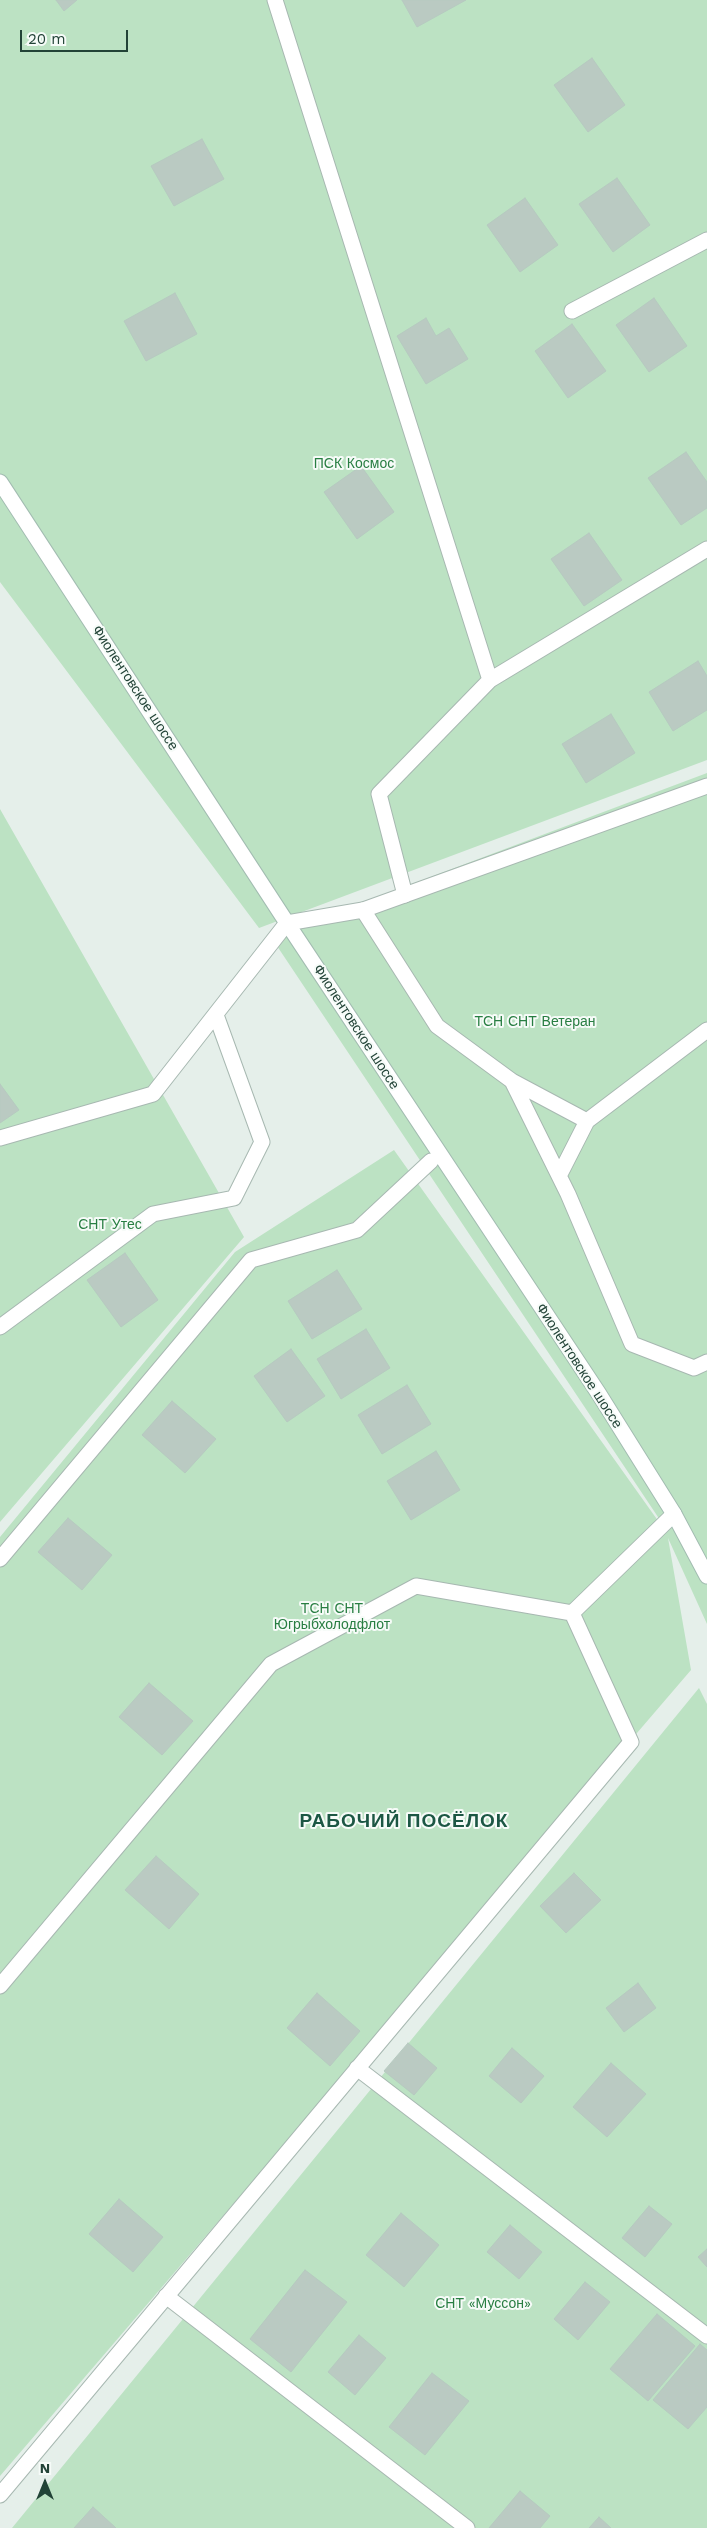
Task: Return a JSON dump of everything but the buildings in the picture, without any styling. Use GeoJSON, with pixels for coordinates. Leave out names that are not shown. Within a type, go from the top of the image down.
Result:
{"type":"FeatureCollection","features":[{"type":"Feature","properties":{"kind":"main road"},"geometry":{"type":"LineString","coordinates":[[275,0],[490,680]]}},
{"type":"Feature","properties":{"kind":"main road"},"geometry":{"type":"LineString","coordinates":[[572,311],[707,240]]}},
{"type":"Feature","properties":{"kind":"main road","name":"Фиолентовское шоссе"},"geometry":{"type":"LineString","coordinates":[[0,482],[287,923],[593,1386],[674,1514],[707,1576]]}},
{"type":"Feature","properties":{"kind":"main road"},"geometry":{"type":"LineString","coordinates":[[405,894],[379,794],[490,680],[707,550]]}},
{"type":"Feature","properties":{"kind":"main road"},"geometry":{"type":"LineString","coordinates":[[0,1138],[154,1094],[287,923],[363,910],[707,786]]}},
{"type":"Feature","properties":{"kind":"main road"},"geometry":{"type":"LineString","coordinates":[[363,910],[437,1026],[512,1082],[587,1121]]}},
{"type":"Feature","properties":{"kind":"main road"},"geometry":{"type":"LineString","coordinates":[[0,1327],[154,1214],[234,1198],[262,1142],[216,1015]]}},
{"type":"Feature","properties":{"kind":"main road"},"geometry":{"type":"LineString","coordinates":[[559,1176],[587,1121],[707,1030]]}},
{"type":"Feature","properties":{"kind":"main road"},"geometry":{"type":"LineString","coordinates":[[512,1082],[559,1176],[632,1344],[694,1368],[707,1362]]}},
{"type":"Feature","properties":{"kind":"main road"},"geometry":{"type":"LineString","coordinates":[[0,1559],[251,1260],[357,1230],[431,1161]]}},
{"type":"Feature","properties":{"kind":"main road"},"geometry":{"type":"LineString","coordinates":[[572,1613],[674,1514]]}},
{"type":"Feature","properties":{"kind":"main road"},"geometry":{"type":"LineString","coordinates":[[0,1986],[271,1664],[416,1586],[572,1613]]}},
{"type":"Feature","properties":{"kind":"main road"},"geometry":{"type":"LineString","coordinates":[[0,2495],[631,1742],[572,1613]]}},
{"type":"Feature","properties":{"kind":"main road"},"geometry":{"type":"LineString","coordinates":[[357,2068],[707,2336]]}},
{"type":"Feature","properties":{"kind":"main road"},"geometry":{"type":"LineString","coordinates":[[166,2296],[467,2528]]}},
{"type":"Feature","properties":{"kind":"green space","name":"ПСК Космос"},"geometry":{"type":"Polygon","coordinates":[[[0,0],[707,0],[707,760],[259,928],[0,582],[0,0]]]}},
{"type":"Feature","properties":{"kind":"green space","name":"ТСН СНТ Югрыбхолодфлот"},"geometry":{"type":"Polygon","coordinates":[[[707,773],[707,1624],[668,1538],[691,1670],[0,2476],[0,1537],[235,1252],[394,1150],[666,1532],[662,1523],[271,937],[707,773]]]}},
{"type":"Feature","properties":{"kind":"green space","name":"СНТ Утес"},"geometry":{"type":"Polygon","coordinates":[[[0,809],[244,1237],[0,1522],[0,809]]]}},
{"type":"Feature","properties":{"kind":"green space","name":"СНТ «Муссон»"},"geometry":{"type":"Polygon","coordinates":[[[699,1688],[707,1704],[707,2528],[12,2528],[699,1688]]]}},
{"type":"Feature","properties":{"kind":"district","name":"РАБОЧИЙ ПОСЁЛОК"},"geometry":{"type":"Point","coordinates":[404,1821]}},
{"type":"Feature","properties":{"kind":"park label","name":"ТСН СНТ Ветеран"},"geometry":{"type":"Point","coordinates":[535,1022]}}]}
